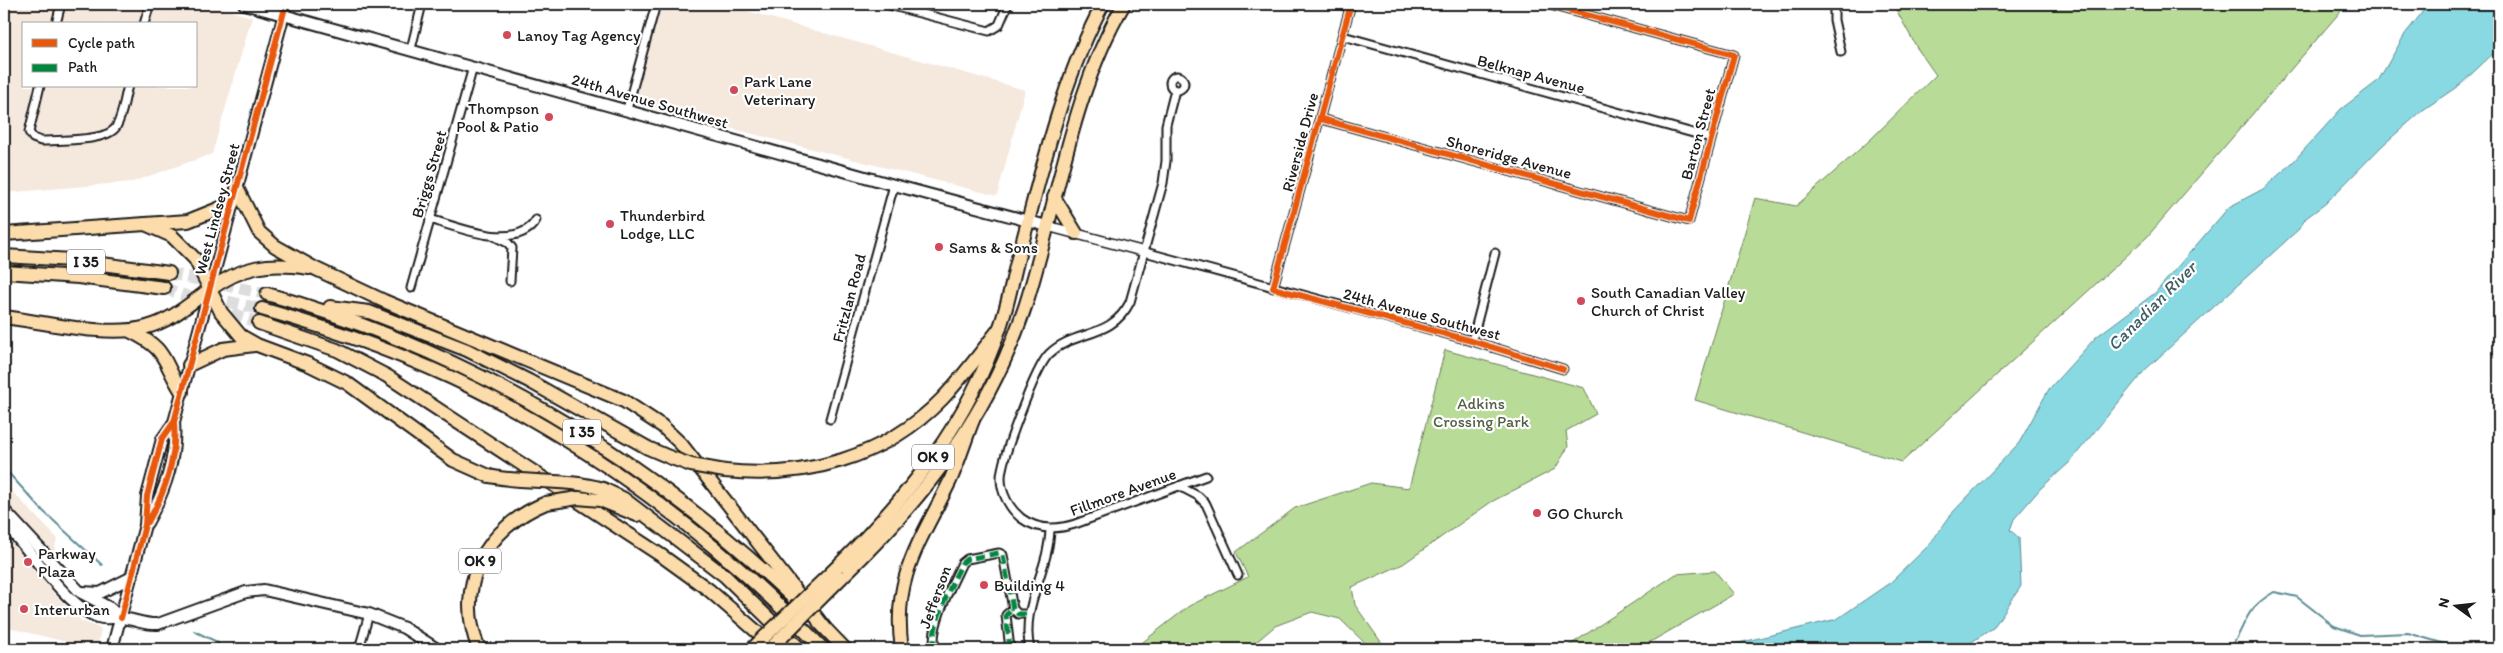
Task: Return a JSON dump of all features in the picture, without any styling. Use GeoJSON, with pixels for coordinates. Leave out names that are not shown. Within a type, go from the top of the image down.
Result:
{"type":"FeatureCollection","features":[{"type":"Feature","properties":{"kind":"highway","name":"OK 9"},"geometry":{"type":"LineString","coordinates":[[752,649],[840,571],[894,508],[944,442],[975,385],[1000,328],[1067,86],[1086,35],[1103,4]]}},
{"type":"Feature","properties":{"kind":"highway","name":"OK 9"},"geometry":{"type":"LineString","coordinates":[[902,649],[900,604],[908,565],[917,543],[950,480],[973,420],[1014,338],[1054,197],[1095,67],[1113,22],[1124,4]]}},
{"type":"Feature","properties":{"kind":"highway"},"geometry":{"type":"LineString","coordinates":[[237,188],[259,232],[276,246],[316,269],[384,301],[616,397],[662,426],[681,444],[824,627]]}},
{"type":"Feature","properties":{"kind":"highway"},"geometry":{"type":"LineString","coordinates":[[1054,197],[1076,233]]}},
{"type":"Feature","properties":{"kind":"highway"},"geometry":{"type":"LineString","coordinates":[[4,234],[196,219],[233,203]]}},
{"type":"Feature","properties":{"kind":"highway"},"geometry":{"type":"LineString","coordinates":[[145,224],[164,232],[180,243],[195,259],[229,325],[241,336],[257,345],[308,364],[347,383],[453,460],[489,476],[503,479],[582,484],[602,494]]}},
{"type":"Feature","properties":{"kind":"highway","name":"I 35"},"geometry":{"type":"LineString","coordinates":[[4,256],[72,260],[168,272]]}},
{"type":"Feature","properties":{"kind":"highway"},"geometry":{"type":"LineString","coordinates":[[4,317],[130,331],[146,328],[172,318],[210,290],[238,273],[260,266],[286,265],[316,269]]}},
{"type":"Feature","properties":{"kind":"highway","name":"I 35"},"geometry":{"type":"LineString","coordinates":[[4,272],[78,277],[164,288]]}},
{"type":"Feature","properties":{"kind":"highway","name":"I 35"},"geometry":{"type":"LineString","coordinates":[[267,294],[388,334],[461,365],[535,404],[588,435],[694,511],[767,573],[845,649]]}},
{"type":"Feature","properties":{"kind":"highway"},"geometry":{"type":"LineString","coordinates":[[299,303],[369,312],[430,334],[494,363],[648,448],[669,457],[725,471],[767,474],[827,466],[869,450],[911,425],[940,400],[1000,328]]}},
{"type":"Feature","properties":{"kind":"highway","name":"I 35"},"geometry":{"type":"LineString","coordinates":[[262,309],[336,331],[396,354],[476,390],[550,431],[609,468],[702,538],[748,577],[824,649]]}},
{"type":"Feature","properties":{"kind":"highway"},"geometry":{"type":"LineString","coordinates":[[260,323],[336,350],[387,376],[662,556],[708,590],[776,649]]}},
{"type":"Feature","properties":{"kind":"highway"},"geometry":{"type":"LineString","coordinates":[[130,331],[151,341],[162,352],[170,373],[182,392]]}},
{"type":"Feature","properties":{"kind":"highway"},"geometry":{"type":"LineString","coordinates":[[189,365],[223,349],[257,345]]}},
{"type":"Feature","properties":{"kind":"highway"},"geometry":{"type":"LineString","coordinates":[[770,649],[840,571],[876,544],[918,498],[959,444],[973,420]]}},
{"type":"Feature","properties":{"kind":"highway","name":"OK 9"},"geometry":{"type":"LineString","coordinates":[[478,649],[472,628],[470,604],[472,588],[480,563],[491,542],[508,524],[527,511],[546,503],[602,494],[698,555],[749,599],[800,649]]}},
{"type":"Feature","properties":{"kind":"main road","name":"24th Avenue Southwest"},"geometry":{"type":"LineString","coordinates":[[244,4],[1047,226]]}},
{"type":"Feature","properties":{"kind":"main road","name":"West Lindsey Street"},"geometry":{"type":"LineString","coordinates":[[112,649],[146,525],[147,496],[162,439],[174,422],[284,14]]}},
{"type":"Feature","properties":{"kind":"main road"},"geometry":{"type":"LineString","coordinates":[[4,510],[80,592],[110,608],[121,618]]}},
{"type":"Feature","properties":{"kind":"main road"},"geometry":{"type":"LineString","coordinates":[[4,523],[81,609],[106,619],[121,618],[144,624],[158,624],[246,592],[264,590],[369,614],[399,625],[431,647]]}},
{"type":"Feature","properties":{"kind":"main road"},"geometry":{"type":"LineString","coordinates":[[80,592],[100,593],[132,577]]}},
{"type":"Feature","properties":{"kind":"street"},"geometry":{"type":"LineString","coordinates":[[56,22],[61,4]]}},
{"type":"Feature","properties":{"kind":"street"},"geometry":{"type":"LineString","coordinates":[[145,22],[150,4]]}},
{"type":"Feature","properties":{"kind":"street","name":"West Lindsey Street"},"geometry":{"type":"LineString","coordinates":[[284,14],[286,4]]}},
{"type":"Feature","properties":{"kind":"street"},"geometry":{"type":"LineString","coordinates":[[411,49],[422,4]]}},
{"type":"Feature","properties":{"kind":"street"},"geometry":{"type":"LineString","coordinates":[[627,109],[656,4]]}},
{"type":"Feature","properties":{"kind":"street"},"geometry":{"type":"LineString","coordinates":[[885,4],[982,30],[995,28],[999,25],[1008,4]]}},
{"type":"Feature","properties":{"kind":"street"},"geometry":{"type":"LineString","coordinates":[[1338,4],[1351,6]]}},
{"type":"Feature","properties":{"kind":"street"},"geometry":{"type":"LineString","coordinates":[[1546,4],[1558,5]]}},
{"type":"Feature","properties":{"kind":"street"},"geometry":{"type":"LineString","coordinates":[[1834,4],[1834,20],[1841,52]]}},
{"type":"Feature","properties":{"kind":"street","name":"Barton Street"},"geometry":{"type":"LineString","coordinates":[[1558,5],[1734,54],[1689,221]]}},
{"type":"Feature","properties":{"kind":"street","name":"Riverside Drive"},"geometry":{"type":"LineString","coordinates":[[1273,288],[1351,6]]}},
{"type":"Feature","properties":{"kind":"street","name":"Belknap Avenue"},"geometry":{"type":"LineString","coordinates":[[1342,36],[1711,138]]}},
{"type":"Feature","properties":{"kind":"street","name":"Briggs Street"},"geometry":{"type":"LineString","coordinates":[[411,288],[473,67]]}},
{"type":"Feature","properties":{"kind":"street"},"geometry":{"type":"LineString","coordinates":[[40,88],[30,127],[33,138],[41,141],[104,136],[115,128],[127,88]]}},
{"type":"Feature","properties":{"kind":"street"},"geometry":{"type":"LineString","coordinates":[[1030,649],[1028,612],[1046,561],[1050,529],[1029,523],[1010,507],[1001,482],[1005,458],[1042,364],[1055,350],[1069,342],[1104,329],[1124,314],[1133,295],[1165,172],[1166,125],[1176,90]]}},
{"type":"Feature","properties":{"kind":"street","name":"Shoreridge Avenue"},"geometry":{"type":"LineString","coordinates":[[1321,119],[1689,221]]}},
{"type":"Feature","properties":{"kind":"street","name":"Fritzlan Road"},"geometry":{"type":"LineString","coordinates":[[830,419],[894,185]]}},
{"type":"Feature","properties":{"kind":"street"},"geometry":{"type":"LineString","coordinates":[[430,220],[495,237],[508,243],[512,248],[510,282]]}},
{"type":"Feature","properties":{"kind":"street"},"geometry":{"type":"LineString","coordinates":[[495,237],[524,231],[536,220]]}},
{"type":"Feature","properties":{"kind":"street"},"geometry":{"type":"LineString","coordinates":[[1047,226],[1145,252]]}},
{"type":"Feature","properties":{"kind":"street","name":"24th Avenue Southwest"},"geometry":{"type":"LineString","coordinates":[[1145,252],[1472,341],[1563,369]]}},
{"type":"Feature","properties":{"kind":"street"},"geometry":{"type":"LineString","coordinates":[[1472,341],[1495,253]]}},
{"type":"Feature","properties":{"kind":"street","name":"Fillmore Avenue"},"geometry":{"type":"LineString","coordinates":[[1050,529],[1066,527],[1206,476]]}},
{"type":"Feature","properties":{"kind":"street"},"geometry":{"type":"LineString","coordinates":[[1179,486],[1198,496],[1206,504],[1238,575]]}},
{"type":"Feature","properties":{"kind":"street","name":"Jefferson"},"geometry":{"type":"LineString","coordinates":[[934,649],[934,634],[938,619],[959,568],[967,559],[1000,553],[1003,555],[1014,610],[1006,615],[1010,649]]}},
{"type":"Feature","properties":{"kind":"street"},"geometry":{"type":"LineString","coordinates":[[1014,610],[1019,608],[1028,612]]}},
{"type":"Feature","properties":{"kind":"street"},"geometry":{"type":"LineString","coordinates":[[360,649],[369,614]]}},
{"type":"Feature","properties":{"kind":"shaded area"},"geometry":{"type":"Polygon","coordinates":[[[10,4],[204,4],[252,17],[212,154],[132,182],[4,193],[4,25],[10,4]]]}},
{"type":"Feature","properties":{"kind":"shaded area"},"geometry":{"type":"Polygon","coordinates":[[[658,4],[722,4],[1025,90],[997,196],[631,103],[658,4]]]}},
{"type":"Feature","properties":{"kind":"shaded area","name":"Parkway Plaza"},"geometry":{"type":"Polygon","coordinates":[[[4,483],[57,538],[47,586],[81,621],[101,629],[97,649],[4,627],[4,483]]]}},
{"type":"Feature","properties":{"kind":"green space"},"geometry":{"type":"Polygon","coordinates":[[[1893,4],[2347,4],[2147,237],[1902,462],[1695,400],[1755,198],[1796,206],[1870,140],[1936,75],[1917,48],[1893,4]]]}},
{"type":"Feature","properties":{"kind":"green space","name":"Adkins Crossing Park"},"geometry":{"type":"Polygon","coordinates":[[[1445,350],[1584,388],[1596,414],[1566,431],[1568,447],[1555,469],[1491,502],[1403,564],[1352,587],[1355,605],[1386,649],[1371,649],[1340,619],[1312,612],[1275,626],[1248,649],[1134,649],[1189,606],[1248,577],[1236,552],[1295,508],[1371,483],[1409,488],[1445,350]]]}},
{"type":"Feature","properties":{"kind":"green space"},"geometry":{"type":"Polygon","coordinates":[[[1715,571],[1734,594],[1638,649],[1564,649],[1676,574],[1715,571]]]}},
{"type":"Feature","properties":{"kind":"water","name":"Canadian River"},"geometry":{"type":"Polygon","coordinates":[[[2429,4],[2499,4],[2499,48],[2461,84],[2423,110],[2383,145],[2325,204],[2306,218],[2299,229],[2145,370],[2069,463],[2041,488],[2014,519],[2010,530],[2019,538],[2021,586],[1993,628],[1961,649],[1714,649],[1837,619],[1891,582],[1929,545],[1953,512],[2019,443],[2049,389],[2096,337],[2155,293],[2229,207],[2263,189],[2293,162],[2341,109],[2378,81],[2405,34],[2429,4]]]}},
{"type":"Feature","properties":{"kind":"waterway"},"geometry":{"type":"LineString","coordinates":[[4,468],[43,511],[102,565]]}},
{"type":"Feature","properties":{"kind":"waterway"},"geometry":{"type":"LineString","coordinates":[[2230,649],[2256,605],[2274,592],[2297,597],[2334,626],[2360,635],[2408,633],[2462,649]]}},
{"type":"Feature","properties":{"kind":"waterway"},"geometry":{"type":"LineString","coordinates":[[194,631],[217,642],[222,649]]}},
{"type":"Feature","properties":{"kind":"tunnel"},"geometry":{"type":"LineString","coordinates":[[169,273],[267,294]]}},
{"type":"Feature","properties":{"kind":"tunnel"},"geometry":{"type":"LineString","coordinates":[[164,288],[259,323]]}},
{"type":"Feature","properties":{"kind":"tunnel"},"geometry":{"type":"LineString","coordinates":[[210,298],[262,309]]}},
{"type":"Feature","properties":{"kind":"marked path"},"geometry":{"type":"LineString","coordinates":[[935,649],[935,629],[938,618],[962,563],[967,559],[999,553],[1003,555],[1013,609],[1018,614],[1028,614]]}},
{"type":"Feature","properties":{"kind":"marked path"},"geometry":{"type":"LineString","coordinates":[[1010,649],[1006,615],[1013,609]]}},
{"type":"Feature","properties":{"kind":"cycle path"},"geometry":{"type":"LineString","coordinates":[[121,618],[145,525],[147,496],[162,439],[174,422],[286,4]]}},
{"type":"Feature","properties":{"kind":"cycle path"},"geometry":{"type":"LineString","coordinates":[[1351,4],[1273,288],[1472,341],[1563,369]]}},
{"type":"Feature","properties":{"kind":"cycle path"},"geometry":{"type":"LineString","coordinates":[[1321,119],[1689,221],[1734,55],[1546,4]]}},
{"type":"Feature","properties":{"kind":"cycle path"},"geometry":{"type":"LineString","coordinates":[[148,522],[160,498],[172,461],[174,422]]}},
{"type":"Feature","properties":{"kind":"place","name":"Lanoy Tag Agency"},"geometry":{"type":"Point","coordinates":[507,35]}},
{"type":"Feature","properties":{"kind":"place","name":"Park Lane Veterinary"},"geometry":{"type":"Point","coordinates":[734,90]}},
{"type":"Feature","properties":{"kind":"place","name":"Thompson Pool & Patio"},"geometry":{"type":"Point","coordinates":[549,117]}},
{"type":"Feature","properties":{"kind":"place","name":"Thunderbird Lodge, LLC"},"geometry":{"type":"Point","coordinates":[610,224]}},
{"type":"Feature","properties":{"kind":"place","name":"Sams & Sons"},"geometry":{"type":"Point","coordinates":[939,247]}},
{"type":"Feature","properties":{"kind":"place","name":"South Canadian Valley Church of Christ"},"geometry":{"type":"Point","coordinates":[1581,301]}},
{"type":"Feature","properties":{"kind":"place","name":"GO Church"},"geometry":{"type":"Point","coordinates":[1537,513]}},
{"type":"Feature","properties":{"kind":"place","name":"Parkway Plaza"},"geometry":{"type":"Point","coordinates":[28,562]}},
{"type":"Feature","properties":{"kind":"place","name":"Building 4"},"geometry":{"type":"Point","coordinates":[984,585]}},
{"type":"Feature","properties":{"kind":"place","name":"Interurban"},"geometry":{"type":"Point","coordinates":[24,609]}}]}
